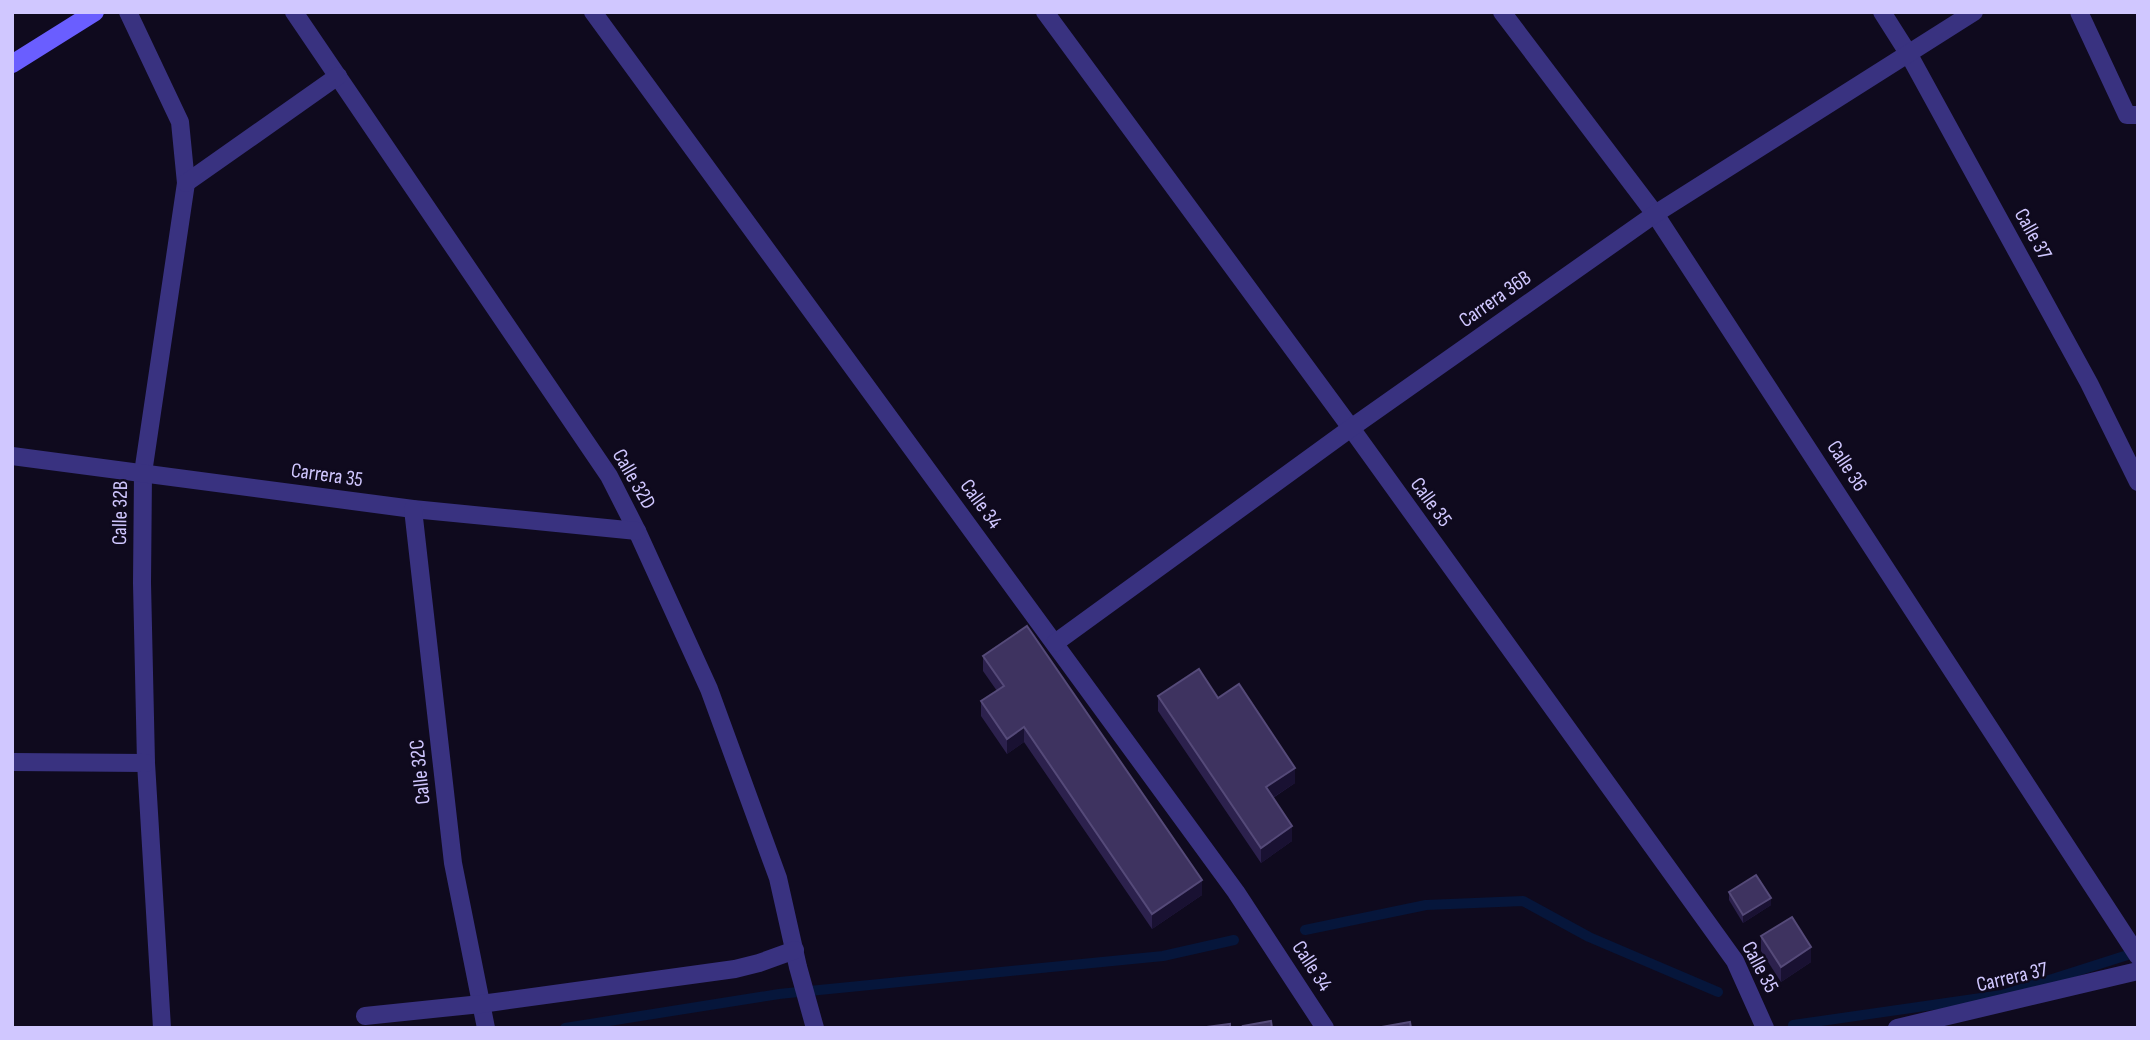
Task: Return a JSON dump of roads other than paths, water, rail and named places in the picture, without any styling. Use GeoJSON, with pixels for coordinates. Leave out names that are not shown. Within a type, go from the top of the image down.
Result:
{"type":"FeatureCollection","features":[{"type":"Feature","properties":{"kind":"street"},"geometry":{"type":"LineString","coordinates":[[12,64],[95,12]]}},
{"type":"Feature","properties":{"kind":"street","name":"Calle 32B"},"geometry":{"type":"LineString","coordinates":[[128,12],[180,122],[186,183],[143,473],[142,583],[146,764],[162,1028]]}},
{"type":"Feature","properties":{"kind":"street","name":"Calle 32D"},"geometry":{"type":"LineString","coordinates":[[295,12],[609,477],[637,531],[709,689],[778,878],[813,1021]]}},
{"type":"Feature","properties":{"kind":"street","name":"Calle 34"},"geometry":{"type":"LineString","coordinates":[[593,12],[1236,892],[1325,1028]]}},
{"type":"Feature","properties":{"kind":"street","name":"Calle 35"},"geometry":{"type":"LineString","coordinates":[[1045,12],[1351,428],[1735,961],[1765,1028]]}},
{"type":"Feature","properties":{"kind":"street","name":"Calle 36"},"geometry":{"type":"LineString","coordinates":[[1502,12],[1655,214],[2138,956]]}},
{"type":"Feature","properties":{"kind":"street","name":"Calle 37"},"geometry":{"type":"LineString","coordinates":[[1882,12],[1908,53],[2089,383],[2138,482]]}},
{"type":"Feature","properties":{"kind":"street","name":"Carrera 36B"},"geometry":{"type":"LineString","coordinates":[[1055,643],[1351,428],[1655,214],[1974,12]]}},
{"type":"Feature","properties":{"kind":"street"},"geometry":{"type":"LineString","coordinates":[[2079,12],[2132,115]]}},
{"type":"Feature","properties":{"kind":"street"},"geometry":{"type":"LineString","coordinates":[[186,183],[338,76]]}},
{"type":"Feature","properties":{"kind":"street","name":"Carrera 35"},"geometry":{"type":"LineString","coordinates":[[12,456],[413,509],[637,531]]}},
{"type":"Feature","properties":{"kind":"street","name":"Calle 32C"},"geometry":{"type":"LineString","coordinates":[[413,509],[453,863],[486,1026]]}},
{"type":"Feature","properties":{"kind":"street"},"geometry":{"type":"LineString","coordinates":[[12,762],[146,764]]}},
{"type":"Feature","properties":{"kind":"street"},"geometry":{"type":"LineString","coordinates":[[365,1016],[481,1004],[796,958]]}},
{"type":"Feature","properties":{"kind":"street","name":"Carrera 37"},"geometry":{"type":"LineString","coordinates":[[1898,1028],[2138,971]]}},
{"type":"Feature","properties":{"kind":"waterway"},"geometry":{"type":"LineString","coordinates":[[1305,930],[1426,905],[1523,901],[1589,937],[1718,992]]}},
{"type":"Feature","properties":{"kind":"waterway"},"geometry":{"type":"LineString","coordinates":[[565,1028],[779,994],[1163,956],[1234,940]]}},
{"type":"Feature","properties":{"kind":"waterway"},"geometry":{"type":"LineString","coordinates":[[1793,1025],[2002,995],[2137,952]]}}]}
